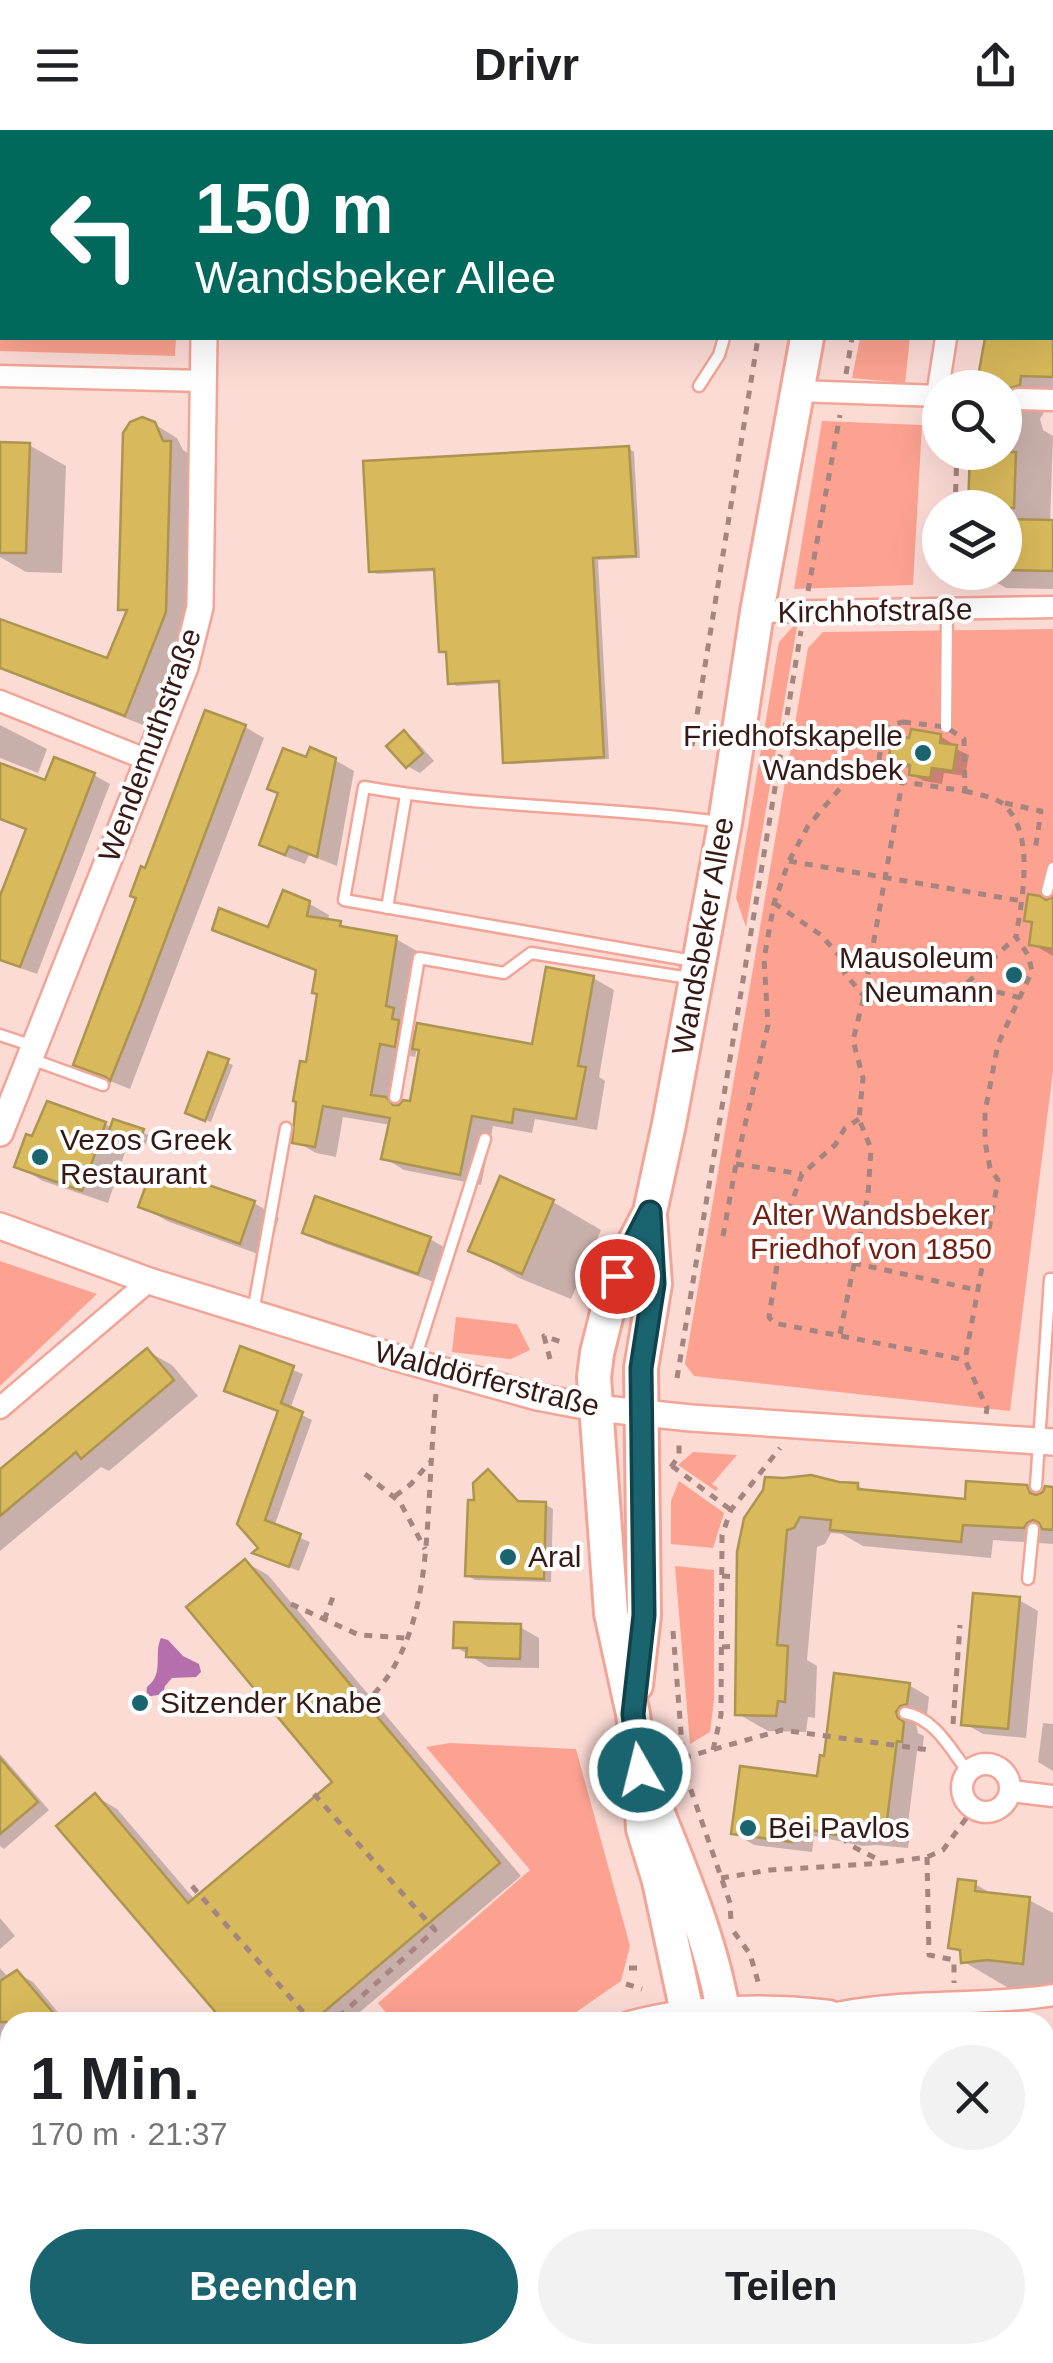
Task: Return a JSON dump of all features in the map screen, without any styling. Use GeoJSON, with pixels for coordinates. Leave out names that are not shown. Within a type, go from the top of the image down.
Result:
{"type":"FeatureCollection","features":[{"type":"Feature","properties":{"kind":"main road","name":"Wandsbeker Allee"},"geometry":{"type":"LineString","coordinates":[[633,1714],[611,1613],[595,1408],[597,1353],[617,1276],[650,1212],[669,1124],[807,340]]}},
{"type":"Feature","properties":{"kind":"main road"},"geometry":{"type":"LineString","coordinates":[[650,1212],[654,1284],[641,1368],[644,1615],[633,1714],[643,1829],[687,2012]]}},
{"type":"Feature","properties":{"kind":"main road"},"geometry":{"type":"LineString","coordinates":[[640,1770],[687,1884],[712,1960],[723,2012]]}},
{"type":"Feature","properties":{"kind":"street","name":"Wendemuthstraße"},"geometry":{"type":"LineString","coordinates":[[0,1133],[185,668],[200,608],[204,340]]}},
{"type":"Feature","properties":{"kind":"street"},"geometry":{"type":"LineString","coordinates":[[942,370],[946,340]]}},
{"type":"Feature","properties":{"kind":"street"},"geometry":{"type":"LineString","coordinates":[[0,376],[204,381]]}},
{"type":"Feature","properties":{"kind":"street"},"geometry":{"type":"LineString","coordinates":[[61,401],[63,377]]}},
{"type":"Feature","properties":{"kind":"street"},"geometry":{"type":"LineString","coordinates":[[796,391],[922,395]]}},
{"type":"Feature","properties":{"kind":"street"},"geometry":{"type":"LineString","coordinates":[[1022,398],[1053,400]]}},
{"type":"Feature","properties":{"kind":"street","name":"Kirchhofstraße"},"geometry":{"type":"LineString","coordinates":[[758,612],[1053,608]]}},
{"type":"Feature","properties":{"kind":"street"},"geometry":{"type":"LineString","coordinates":[[0,702],[148,760]]}},
{"type":"Feature","properties":{"kind":"street","name":"Walddörferstraße"},"geometry":{"type":"LineString","coordinates":[[0,1226],[149,1281],[537,1397],[641,1414],[1047,1441]]}},
{"type":"Feature","properties":{"kind":"street"},"geometry":{"type":"LineString","coordinates":[[0,1408],[149,1281]]}},
{"type":"Feature","properties":{"kind":"street"},"geometry":{"type":"LineString","coordinates":[[981,1764],[996,1766],[1007,1776],[1011,1791],[1004,1806],[981,1812],[967,1803],[962,1787],[968,1772],[981,1764]]}},
{"type":"Feature","properties":{"kind":"street"},"geometry":{"type":"LineString","coordinates":[[1011,1791],[1053,1796]]}},
{"type":"Feature","properties":{"kind":"street"},"geometry":{"type":"LineString","coordinates":[[879,2012],[1053,1995]]}},
{"type":"Feature","properties":{"kind":"street"},"geometry":{"type":"LineString","coordinates":[[750,2012],[788,2006],[817,2012]]}},
{"type":"Feature","properties":{"kind":"lane"},"geometry":{"type":"LineString","coordinates":[[700,386],[719,356],[723,340]]}},
{"type":"Feature","properties":{"kind":"lane"},"geometry":{"type":"LineString","coordinates":[[946,727],[948,610]]}},
{"type":"Feature","properties":{"kind":"lane"},"geometry":{"type":"LineString","coordinates":[[697,971],[344,900],[364,788],[406,795],[724,822]]}},
{"type":"Feature","properties":{"kind":"lane"},"geometry":{"type":"LineString","coordinates":[[388,908],[406,795]]}},
{"type":"Feature","properties":{"kind":"lane"},"geometry":{"type":"LineString","coordinates":[[1048,891],[1053,868]]}},
{"type":"Feature","properties":{"kind":"lane"},"geometry":{"type":"LineString","coordinates":[[395,1097],[418,958],[504,973],[531,953],[697,971]]}},
{"type":"Feature","properties":{"kind":"lane"},"geometry":{"type":"LineString","coordinates":[[0,1036],[103,1085]]}},
{"type":"Feature","properties":{"kind":"lane"},"geometry":{"type":"LineString","coordinates":[[253,1313],[286,1128]]}},
{"type":"Feature","properties":{"kind":"lane"},"geometry":{"type":"LineString","coordinates":[[426,1366],[486,1139]]}},
{"type":"Feature","properties":{"kind":"lane"},"geometry":{"type":"LineString","coordinates":[[1036,1486],[1047,1441],[1053,1279]]}},
{"type":"Feature","properties":{"kind":"lane"},"geometry":{"type":"LineString","coordinates":[[1028,1579],[1033,1529]]}},
{"type":"Feature","properties":{"kind":"lane"},"geometry":{"type":"LineString","coordinates":[[906,1713],[925,1720],[968,1772]]}},
{"type":"Feature","properties":{"kind":"path"},"geometry":{"type":"LineString","coordinates":[[692,746],[758,340]]}},
{"type":"Feature","properties":{"kind":"path"},"geometry":{"type":"LineString","coordinates":[[679,1388],[677,1378],[852,340]]}},
{"type":"Feature","properties":{"kind":"path"},"geometry":{"type":"LineString","coordinates":[[877,778],[883,727],[903,722],[946,727],[964,738],[965,791]]}},
{"type":"Feature","properties":{"kind":"path"},"geometry":{"type":"LineString","coordinates":[[723,1236],[768,1025],[764,958],[774,903],[808,826],[848,779],[861,775],[965,791],[1041,811],[1035,851]]}},
{"type":"Feature","properties":{"kind":"path"},"geometry":{"type":"LineString","coordinates":[[840,1334],[868,1195],[871,1149],[859,1118],[863,1078],[853,1040],[902,782]]}},
{"type":"Feature","properties":{"kind":"path"},"geometry":{"type":"LineString","coordinates":[[774,903],[821,935],[842,958],[844,974],[864,996],[905,1000],[944,993],[966,984],[1016,937],[1024,876],[1023,842],[1015,820],[1002,802]]}},
{"type":"Feature","properties":{"kind":"path"},"geometry":{"type":"LineString","coordinates":[[790,861],[1022,901]]}},
{"type":"Feature","properties":{"kind":"path"},"geometry":{"type":"LineString","coordinates":[[982,1438],[987,1408],[965,1360],[998,1180],[990,1168],[985,1142],[985,1112],[998,1044],[1032,971],[1028,955],[1016,937]]}},
{"type":"Feature","properties":{"kind":"path"},"geometry":{"type":"LineString","coordinates":[[966,984],[1021,998]]}},
{"type":"Feature","properties":{"kind":"path"},"geometry":{"type":"LineString","coordinates":[[859,1118],[802,1174],[783,1226],[768,1317],[774,1323],[965,1360]]}},
{"type":"Feature","properties":{"kind":"path"},"geometry":{"type":"LineString","coordinates":[[736,1164],[802,1174]]}},
{"type":"Feature","properties":{"kind":"path"},"geometry":{"type":"LineString","coordinates":[[853,1262],[977,1290]]}},
{"type":"Feature","properties":{"kind":"path"},"geometry":{"type":"LineString","coordinates":[[550,1358],[544,1336],[564,1343]]}},
{"type":"Feature","properties":{"kind":"path"},"geometry":{"type":"LineString","coordinates":[[374,1694],[389,1678],[416,1614],[424,1573],[432,1460],[426,1366]]}},
{"type":"Feature","properties":{"kind":"path"},"geometry":{"type":"LineString","coordinates":[[661,1374],[677,1378]]}},
{"type":"Feature","properties":{"kind":"path"},"geometry":{"type":"LineString","coordinates":[[713,1750],[721,1715],[722,1535],[731,1510],[798,1425]]}},
{"type":"Feature","properties":{"kind":"path"},"geometry":{"type":"LineString","coordinates":[[661,1468],[672,1466],[679,1456],[679,1443]]}},
{"type":"Feature","properties":{"kind":"path"},"geometry":{"type":"LineString","coordinates":[[394,1496],[412,1484],[432,1460]]}},
{"type":"Feature","properties":{"kind":"path"},"geometry":{"type":"LineString","coordinates":[[672,1466],[731,1510]]}},
{"type":"Feature","properties":{"kind":"path"},"geometry":{"type":"LineString","coordinates":[[365,1474],[394,1496],[426,1551]]}},
{"type":"Feature","properties":{"kind":"path"},"geometry":{"type":"LineString","coordinates":[[722,1576],[737,1577]]}},
{"type":"Feature","properties":{"kind":"path"},"geometry":{"type":"LineString","coordinates":[[324,1620],[335,1592]]}},
{"type":"Feature","properties":{"kind":"path"},"geometry":{"type":"LineString","coordinates":[[292,1604],[359,1636],[406,1638]]}},
{"type":"Feature","properties":{"kind":"path"},"geometry":{"type":"LineString","coordinates":[[672,1617],[684,1770],[730,1903],[732,1930],[750,1954],[760,1991]]}},
{"type":"Feature","properties":{"kind":"path"},"geometry":{"type":"LineString","coordinates":[[952,1732],[960,1625]]}},
{"type":"Feature","properties":{"kind":"path"},"geometry":{"type":"LineString","coordinates":[[722,1647],[736,1646]]}},
{"type":"Feature","properties":{"kind":"path"},"geometry":{"type":"LineString","coordinates":[[683,1758],[782,1730],[937,1751],[968,1772]]}},
{"type":"Feature","properties":{"kind":"path"},"geometry":{"type":"LineString","coordinates":[[314,1794],[435,1930],[344,2012]]}},
{"type":"Feature","properties":{"kind":"path"},"geometry":{"type":"LineString","coordinates":[[720,1878],[927,1857],[943,1850],[973,1809]]}},
{"type":"Feature","properties":{"kind":"path"},"geometry":{"type":"LineString","coordinates":[[842,1836],[848,1844],[884,1863]]}},
{"type":"Feature","properties":{"kind":"path"},"geometry":{"type":"LineString","coordinates":[[927,1857],[929,1955],[954,1960],[954,2002]]}},
{"type":"Feature","properties":{"kind":"path"},"geometry":{"type":"LineString","coordinates":[[192,1886],[303,2012]]}},
{"type":"Feature","properties":{"kind":"path"},"geometry":{"type":"LineString","coordinates":[[737,1956],[750,1954]]}},
{"type":"Feature","properties":{"kind":"path"},"geometry":{"type":"LineString","coordinates":[[629,1968],[646,1968]]}},
{"type":"Feature","properties":{"kind":"path"},"geometry":{"type":"LineString","coordinates":[[626,1984],[642,1989]]}},
{"type":"Feature","properties":{"kind":"green space"},"geometry":{"type":"Polygon","coordinates":[[[0,340],[176,340],[175,356],[0,351],[0,340]]]}},
{"type":"Feature","properties":{"kind":"green space"},"geometry":{"type":"Polygon","coordinates":[[[860,340],[910,340],[905,383],[852,378],[860,340]]]}},
{"type":"Feature","properties":{"kind":"green space"},"geometry":{"type":"Polygon","coordinates":[[[822,421],[922,425],[913,585],[794,589],[822,421]]]}},
{"type":"Feature","properties":{"kind":"green space"},"geometry":{"type":"Polygon","coordinates":[[[798,621],[746,927],[736,898],[779,642],[798,621]]]}},
{"type":"Feature","properties":{"kind":"green space","name":"Alter Wandsbeker Friedhof von 1850"},"geometry":{"type":"Polygon","coordinates":[[[1053,629],[1053,1071],[1010,1411],[694,1376],[685,1364],[808,648],[823,632],[1053,629]]]}},
{"type":"Feature","properties":{"kind":"green space"},"geometry":{"type":"Polygon","coordinates":[[[0,1261],[97,1294],[0,1386],[0,1261]]]}},
{"type":"Feature","properties":{"kind":"green space"},"geometry":{"type":"Polygon","coordinates":[[[456,1317],[517,1324],[530,1350],[511,1359],[452,1352],[456,1317]]]}},
{"type":"Feature","properties":{"kind":"green space"},"geometry":{"type":"Polygon","coordinates":[[[693,1452],[737,1455],[712,1484],[718,1488],[716,1491],[678,1465],[693,1452]]]}},
{"type":"Feature","properties":{"kind":"green space"},"geometry":{"type":"Polygon","coordinates":[[[679,1481],[724,1513],[713,1548],[671,1544],[671,1501],[679,1481]]]}},
{"type":"Feature","properties":{"kind":"green space"},"geometry":{"type":"Polygon","coordinates":[[[675,1566],[714,1570],[714,1700],[710,1732],[690,1744],[675,1566]]]}},
{"type":"Feature","properties":{"kind":"green space"},"geometry":{"type":"Polygon","coordinates":[[[450,1743],[576,1749],[630,1946],[621,1981],[576,2012],[386,2012],[378,2003],[530,1870],[426,1747],[450,1743]]]}},
{"type":"Feature","properties":{"kind":"shaded area"},"geometry":{"type":"Polygon","coordinates":[[[161,1638],[199,1664],[201,1672],[196,1677],[172,1678],[163,1694],[146,1697],[147,1687],[156,1676],[161,1638]]]}},
{"type":"Feature","properties":{"kind":"building"},"geometry":{"type":"Polygon","coordinates":[[[985,340],[1053,340],[1053,377],[1022,376],[1022,370],[979,370],[985,340]]]}},
{"type":"Feature","properties":{"kind":"building"},"geometry":{"type":"Polygon","coordinates":[[[142,417],[155,422],[163,441],[171,441],[166,612],[125,716],[0,668],[0,619],[107,658],[127,610],[118,610],[123,433],[130,422],[142,417]]]}},
{"type":"Feature","properties":{"kind":"building"},"geometry":{"type":"Polygon","coordinates":[[[0,442],[30,443],[26,553],[0,553],[0,442]]]}},
{"type":"Feature","properties":{"kind":"building"},"geometry":{"type":"Polygon","coordinates":[[[629,446],[636,556],[593,558],[604,757],[503,763],[499,681],[448,684],[446,652],[439,652],[434,569],[369,572],[363,461],[629,446]]]}},
{"type":"Feature","properties":{"kind":"building"},"geometry":{"type":"Polygon","coordinates":[[[969,470],[1015,470],[1015,490],[969,490],[969,470]]]}},
{"type":"Feature","properties":{"kind":"building"},"geometry":{"type":"Polygon","coordinates":[[[1022,519],[1053,520],[1053,571],[1022,570],[1022,519]]]}},
{"type":"Feature","properties":{"kind":"building"},"geometry":{"type":"Polygon","coordinates":[[[205,710],[246,725],[110,1081],[73,1065],[136,898],[130,896],[141,866],[145,868],[205,710]]]}},
{"type":"Feature","properties":{"kind":"building","name":"Friedhofskapelle Wandsbek"},"geometry":{"type":"Polygon","coordinates":[[[911,729],[941,734],[940,743],[957,745],[953,771],[932,768],[930,778],[909,775],[910,765],[888,761],[893,735],[909,738],[911,729]]]}},
{"type":"Feature","properties":{"kind":"building"},"geometry":{"type":"Polygon","coordinates":[[[404,730],[423,753],[406,768],[386,746],[404,730]]]}},
{"type":"Feature","properties":{"kind":"building"},"geometry":{"type":"Polygon","coordinates":[[[310,747],[336,758],[317,857],[289,846],[285,855],[259,845],[278,793],[267,789],[283,748],[306,757],[310,747]]]}},
{"type":"Feature","properties":{"kind":"building"},"geometry":{"type":"Polygon","coordinates":[[[54,757],[95,773],[20,967],[0,960],[0,896],[26,829],[0,819],[0,763],[45,780],[54,757]]]}},
{"type":"Feature","properties":{"kind":"building"},"geometry":{"type":"Polygon","coordinates":[[[283,890],[310,901],[307,916],[397,936],[386,1006],[394,1008],[392,1019],[399,1020],[395,1047],[380,1044],[371,1095],[386,1097],[393,1105],[410,1101],[419,1050],[412,1049],[417,1023],[532,1044],[546,967],[594,976],[578,1066],[586,1067],[576,1119],[514,1109],[512,1123],[472,1116],[460,1175],[381,1159],[390,1118],[323,1106],[315,1147],[292,1143],[296,1102],[293,1101],[300,1061],[306,1062],[317,994],[312,993],[316,970],[212,930],[219,908],[268,927],[283,890]]]}},
{"type":"Feature","properties":{"kind":"building"},"geometry":{"type":"Polygon","coordinates":[[[1028,894],[1046,900],[1053,897],[1053,949],[1029,945],[1032,922],[1024,921],[1028,894]]]}},
{"type":"Feature","properties":{"kind":"building"},"geometry":{"type":"Polygon","coordinates":[[[208,1052],[229,1059],[205,1121],[185,1113],[208,1052]]]}},
{"type":"Feature","properties":{"kind":"building"},"geometry":{"type":"Polygon","coordinates":[[[47,1101],[106,1122],[82,1191],[14,1167],[26,1134],[32,1136],[47,1101]]]}},
{"type":"Feature","properties":{"kind":"building"},"geometry":{"type":"Polygon","coordinates":[[[113,1119],[144,1129],[138,1147],[107,1137],[113,1119]]]}},
{"type":"Feature","properties":{"kind":"building"},"geometry":{"type":"Polygon","coordinates":[[[153,1166],[255,1201],[240,1244],[138,1207],[153,1166]]]}},
{"type":"Feature","properties":{"kind":"building"},"geometry":{"type":"Polygon","coordinates":[[[500,1176],[554,1200],[522,1274],[468,1251],[500,1176]]]}},
{"type":"Feature","properties":{"kind":"building"},"geometry":{"type":"Polygon","coordinates":[[[315,1196],[431,1237],[418,1274],[302,1233],[315,1196]]]}},
{"type":"Feature","properties":{"kind":"building"},"geometry":{"type":"Polygon","coordinates":[[[240,1346],[294,1366],[281,1403],[303,1412],[265,1520],[301,1534],[289,1567],[252,1553],[258,1548],[237,1524],[278,1411],[224,1391],[240,1346]]]}},
{"type":"Feature","properties":{"kind":"building"},"geometry":{"type":"Polygon","coordinates":[[[147,1348],[174,1380],[81,1459],[76,1452],[0,1516],[0,1469],[147,1348]]]}},
{"type":"Feature","properties":{"kind":"building"},"geometry":{"type":"Polygon","coordinates":[[[488,1469],[518,1501],[546,1502],[544,1579],[465,1576],[468,1500],[474,1500],[473,1483],[488,1469]]]}},
{"type":"Feature","properties":{"kind":"building"},"geometry":{"type":"Polygon","coordinates":[[[811,1475],[858,1483],[858,1489],[965,1499],[966,1481],[1027,1485],[1030,1493],[1036,1495],[1045,1486],[1053,1487],[1053,1530],[1042,1529],[1033,1520],[1024,1528],[963,1525],[961,1542],[830,1530],[831,1520],[800,1517],[794,1528],[787,1530],[777,1645],[788,1646],[785,1702],[778,1701],[776,1716],[735,1715],[737,1552],[744,1518],[763,1490],[765,1477],[811,1475]]]}},
{"type":"Feature","properties":{"kind":"building"},"geometry":{"type":"Polygon","coordinates":[[[245,1559],[500,1863],[324,2012],[215,2012],[56,1826],[95,1793],[188,1903],[332,1782],[186,1607],[245,1559]]]}},
{"type":"Feature","properties":{"kind":"building"},"geometry":{"type":"Polygon","coordinates":[[[973,1593],[1020,1597],[1008,1729],[961,1725],[973,1593]]]}},
{"type":"Feature","properties":{"kind":"building"},"geometry":{"type":"Polygon","coordinates":[[[454,1622],[521,1624],[520,1659],[466,1657],[467,1648],[453,1648],[454,1622]]]}},
{"type":"Feature","properties":{"kind":"building"},"geometry":{"type":"Polygon","coordinates":[[[834,1673],[910,1683],[907,1704],[896,1712],[904,1722],[902,1742],[897,1741],[888,1838],[841,1836],[794,1826],[792,1842],[731,1834],[740,1766],[817,1776],[820,1755],[824,1756],[834,1673]]]}},
{"type":"Feature","properties":{"kind":"building"},"geometry":{"type":"Polygon","coordinates":[[[0,1758],[38,1802],[0,1834],[0,1758]]]}},
{"type":"Feature","properties":{"kind":"building"},"geometry":{"type":"Polygon","coordinates":[[[958,1879],[976,1881],[975,1891],[1030,1897],[1023,1964],[987,1960],[961,1963],[960,1950],[948,1948],[958,1879]]]}},
{"type":"Feature","properties":{"kind":"building"},"geometry":{"type":"Polygon","coordinates":[[[17,1970],[53,2012],[0,2012],[0,1981],[17,1970]]]}},
{"type":"Feature","properties":{"kind":"place","name":"Friedhofskapelle Wandsbek"},"geometry":{"type":"Point","coordinates":[923,753]}},
{"type":"Feature","properties":{"kind":"place","name":"Mausoleum Neumann"},"geometry":{"type":"Point","coordinates":[1014,975]}},
{"type":"Feature","properties":{"kind":"place","name":"Vezos Greek Restaurant"},"geometry":{"type":"Point","coordinates":[40,1157]}},
{"type":"Feature","properties":{"kind":"place","name":"Aral"},"geometry":{"type":"Point","coordinates":[508,1557]}},
{"type":"Feature","properties":{"kind":"place","name":"Sitzender Knabe"},"geometry":{"type":"Point","coordinates":[140,1703]}},
{"type":"Feature","properties":{"kind":"place","name":"Bei Pavlos"},"geometry":{"type":"Point","coordinates":[748,1828]}},
{"type":"Feature","properties":{"kind":"route"},"geometry":{"type":"LineString","coordinates":[[617,1276],[650,1212],[654,1284],[641,1368],[644,1615],[633,1714],[640,1770]]}}]}
